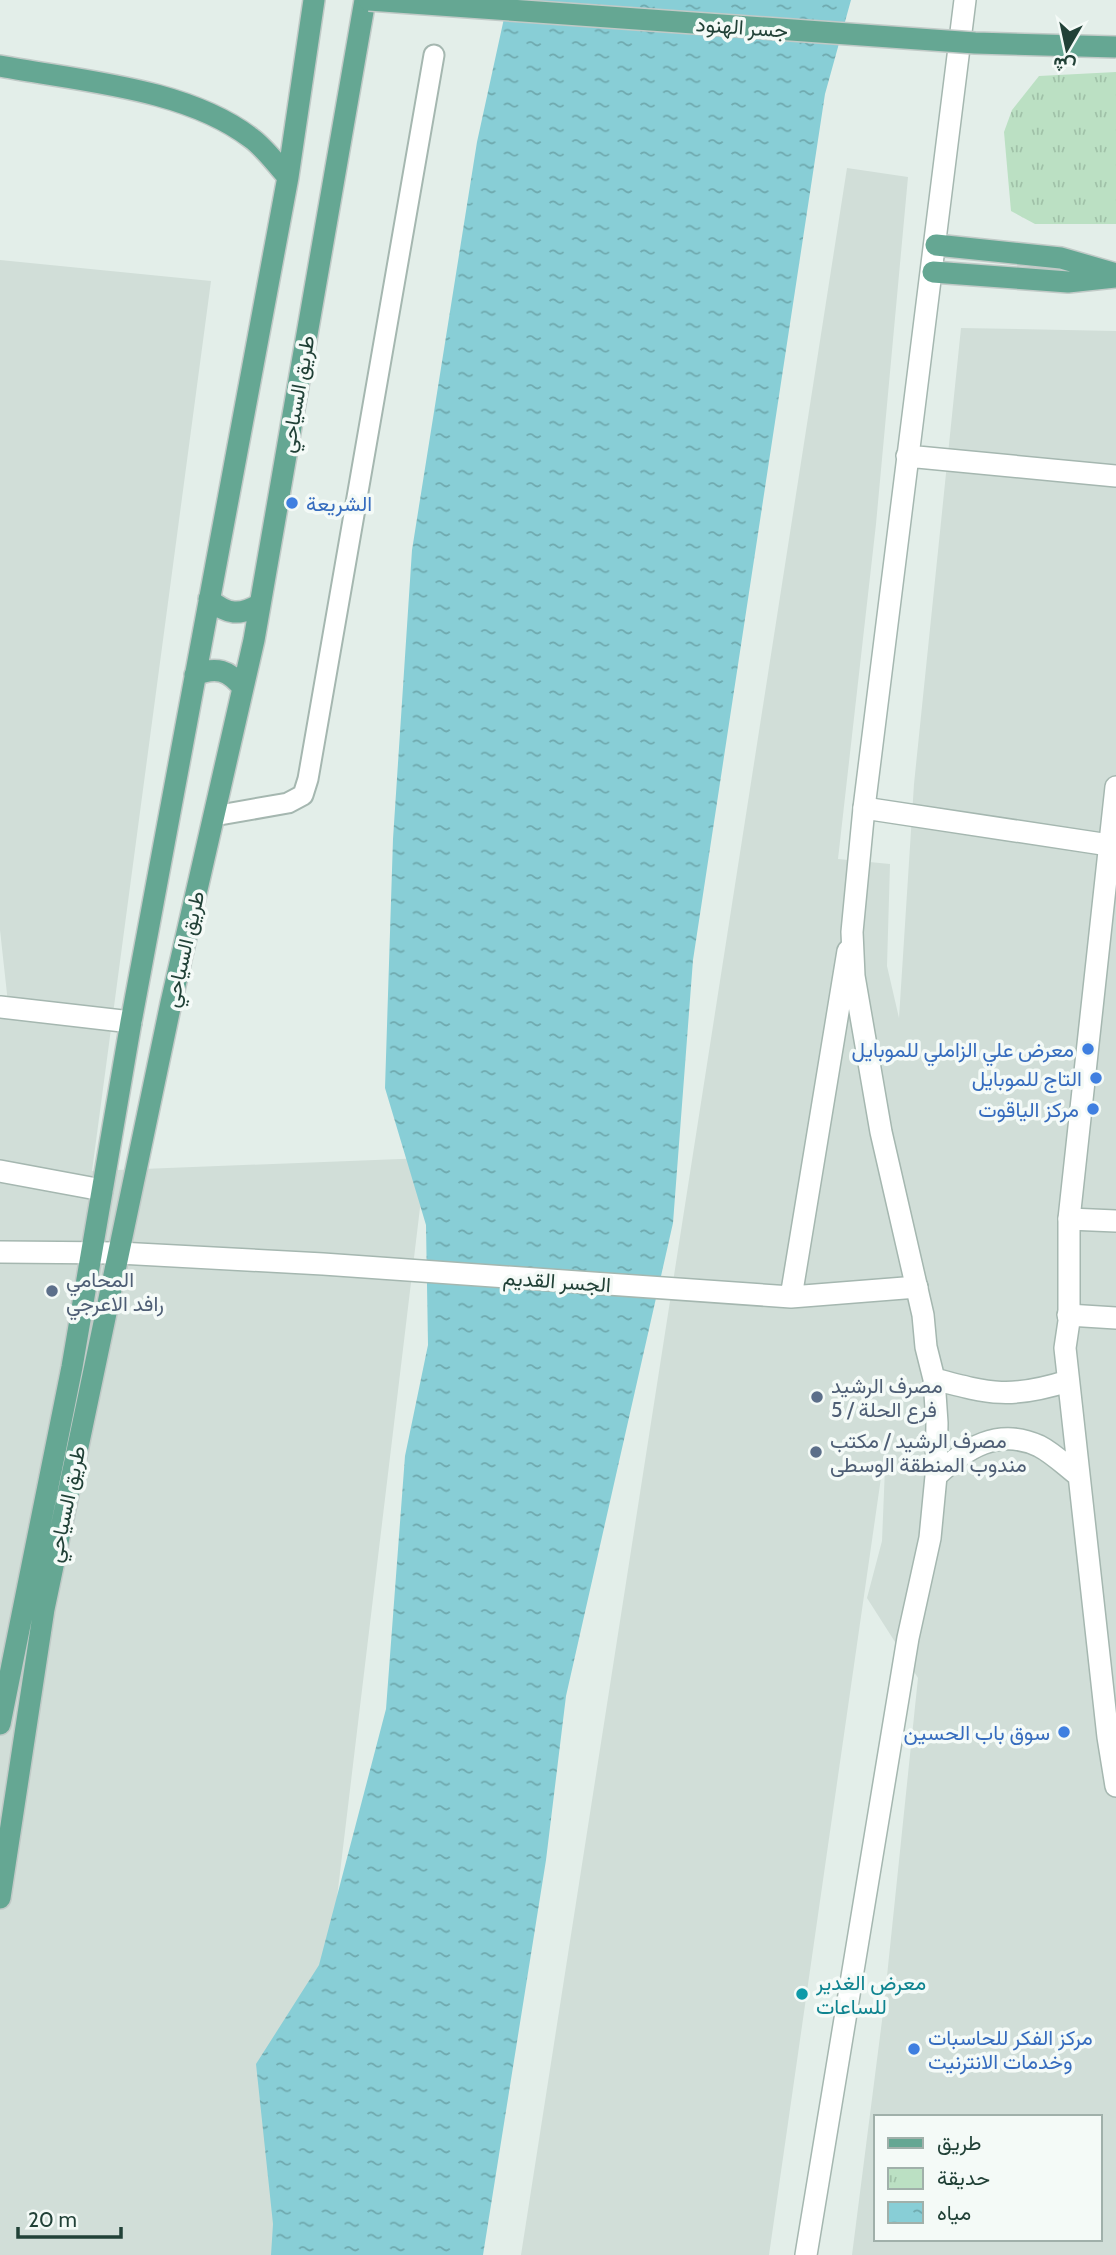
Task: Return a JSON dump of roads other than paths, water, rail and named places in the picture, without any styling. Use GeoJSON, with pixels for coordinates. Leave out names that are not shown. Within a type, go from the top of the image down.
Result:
{"type":"FeatureCollection","features":[{"type":"Feature","properties":{"kind":"main road","name":"طريق السياحي"},"geometry":{"type":"LineString","coordinates":[[0,1724],[72,1367],[131,1022],[288,177],[314,0]]}},
{"type":"Feature","properties":{"kind":"main road","name":"طريق السياحي"},"geometry":{"type":"LineString","coordinates":[[0,1898],[44,1609],[260,604],[367,0]]}},
{"type":"Feature","properties":{"kind":"main road","name":"جسر الهنود"},"geometry":{"type":"LineString","coordinates":[[367,0],[975,43],[1116,47]]}},
{"type":"Feature","properties":{"kind":"main road"},"geometry":{"type":"LineString","coordinates":[[0,66],[158,96],[207,111],[252,139],[288,177]]}},
{"type":"Feature","properties":{"kind":"main road"},"geometry":{"type":"LineString","coordinates":[[936,245],[1061,258],[1116,276]]}},
{"type":"Feature","properties":{"kind":"main road"},"geometry":{"type":"LineString","coordinates":[[933,272],[1068,282],[1116,276]]}},
{"type":"Feature","properties":{"kind":"main road"},"geometry":{"type":"LineString","coordinates":[[209,599],[226,612],[238,614],[260,604]]}},
{"type":"Feature","properties":{"kind":"main road"},"geometry":{"type":"LineString","coordinates":[[195,675],[218,669],[229,673],[243,688]]}},
{"type":"Feature","properties":{"kind":"street"},"geometry":{"type":"LineString","coordinates":[[791,1297],[852,932],[864,808],[965,0]]}},
{"type":"Feature","properties":{"kind":"street"},"geometry":{"type":"LineString","coordinates":[[907,456],[1116,476]]}},
{"type":"Feature","properties":{"kind":"street"},"geometry":{"type":"LineString","coordinates":[[1115,796],[1069,1219],[1065,1348],[1108,1737],[1116,1786]]}},
{"type":"Feature","properties":{"kind":"street"},"geometry":{"type":"LineString","coordinates":[[864,808],[1109,845]]}},
{"type":"Feature","properties":{"kind":"street"},"geometry":{"type":"LineString","coordinates":[[806,2255],[908,1638],[930,1538],[936,1476],[934,1380],[917,1287],[861,1029],[852,932]]}},
{"type":"Feature","properties":{"kind":"street"},"geometry":{"type":"LineString","coordinates":[[0,1007],[131,1022]]}},
{"type":"Feature","properties":{"kind":"street"},"geometry":{"type":"LineString","coordinates":[[0,1171],[102,1190]]}},
{"type":"Feature","properties":{"kind":"street"},"geometry":{"type":"LineString","coordinates":[[1069,1219],[1116,1221]]}},
{"type":"Feature","properties":{"kind":"street","name":"الجسر القديم"},"geometry":{"type":"LineString","coordinates":[[0,1252],[119,1253],[323,1264],[791,1297],[917,1287]]}},
{"type":"Feature","properties":{"kind":"street"},"geometry":{"type":"LineString","coordinates":[[1068,1315],[1116,1318]]}},
{"type":"Feature","properties":{"kind":"street"},"geometry":{"type":"LineString","coordinates":[[934,1380],[1001,1395],[1038,1390],[1068,1381]]}},
{"type":"Feature","properties":{"kind":"street"},"geometry":{"type":"LineString","coordinates":[[936,1476],[963,1451],[1000,1437],[1039,1446],[1079,1476]]}},
{"type":"Feature","properties":{"kind":"lane"},"geometry":{"type":"LineString","coordinates":[[214,816],[288,803],[303,794],[308,779],[434,55]]}},
{"type":"Feature","properties":{"kind":"water"},"geometry":{"type":"Polygon","coordinates":[[[508,0],[851,0],[825,94],[693,960],[673,1223],[566,1696],[546,1860],[483,2255],[271,2255],[273,2224],[256,2064],[319,1965],[386,1709],[405,1456],[428,1345],[426,1225],[385,1088],[393,839],[412,550],[477,142],[508,0]]]}},
{"type":"Feature","properties":{"kind":"place","name":"الشريعة"},"geometry":{"type":"Point","coordinates":[292,503]}},
{"type":"Feature","properties":{"kind":"place","name":"معرض علي الزاملي للموبايل"},"geometry":{"type":"Point","coordinates":[1088,1049]}},
{"type":"Feature","properties":{"kind":"place","name":"التاج للموبايل"},"geometry":{"type":"Point","coordinates":[1096,1078]}},
{"type":"Feature","properties":{"kind":"place","name":"مركز الياقوت"},"geometry":{"type":"Point","coordinates":[1093,1109]}},
{"type":"Feature","properties":{"kind":"place","name":"المحامي رافد الاعرجي"},"geometry":{"type":"Point","coordinates":[52,1291]}},
{"type":"Feature","properties":{"kind":"place","name":"مصرف الرشيد فرع الحلة / 5"},"geometry":{"type":"Point","coordinates":[817,1397]}},
{"type":"Feature","properties":{"kind":"place","name":"مصرف الرشيد / مكتب مندوب المنطقة الوسطى"},"geometry":{"type":"Point","coordinates":[816,1452]}},
{"type":"Feature","properties":{"kind":"place","name":"سوق باب الحسين"},"geometry":{"type":"Point","coordinates":[1064,1732]}},
{"type":"Feature","properties":{"kind":"place","name":"معرض الغدير للساعات"},"geometry":{"type":"Point","coordinates":[802,1994]}},
{"type":"Feature","properties":{"kind":"place","name":"مركز الفكر للحاسبات وخدمات الانترنيت"},"geometry":{"type":"Point","coordinates":[914,2049]}}]}
